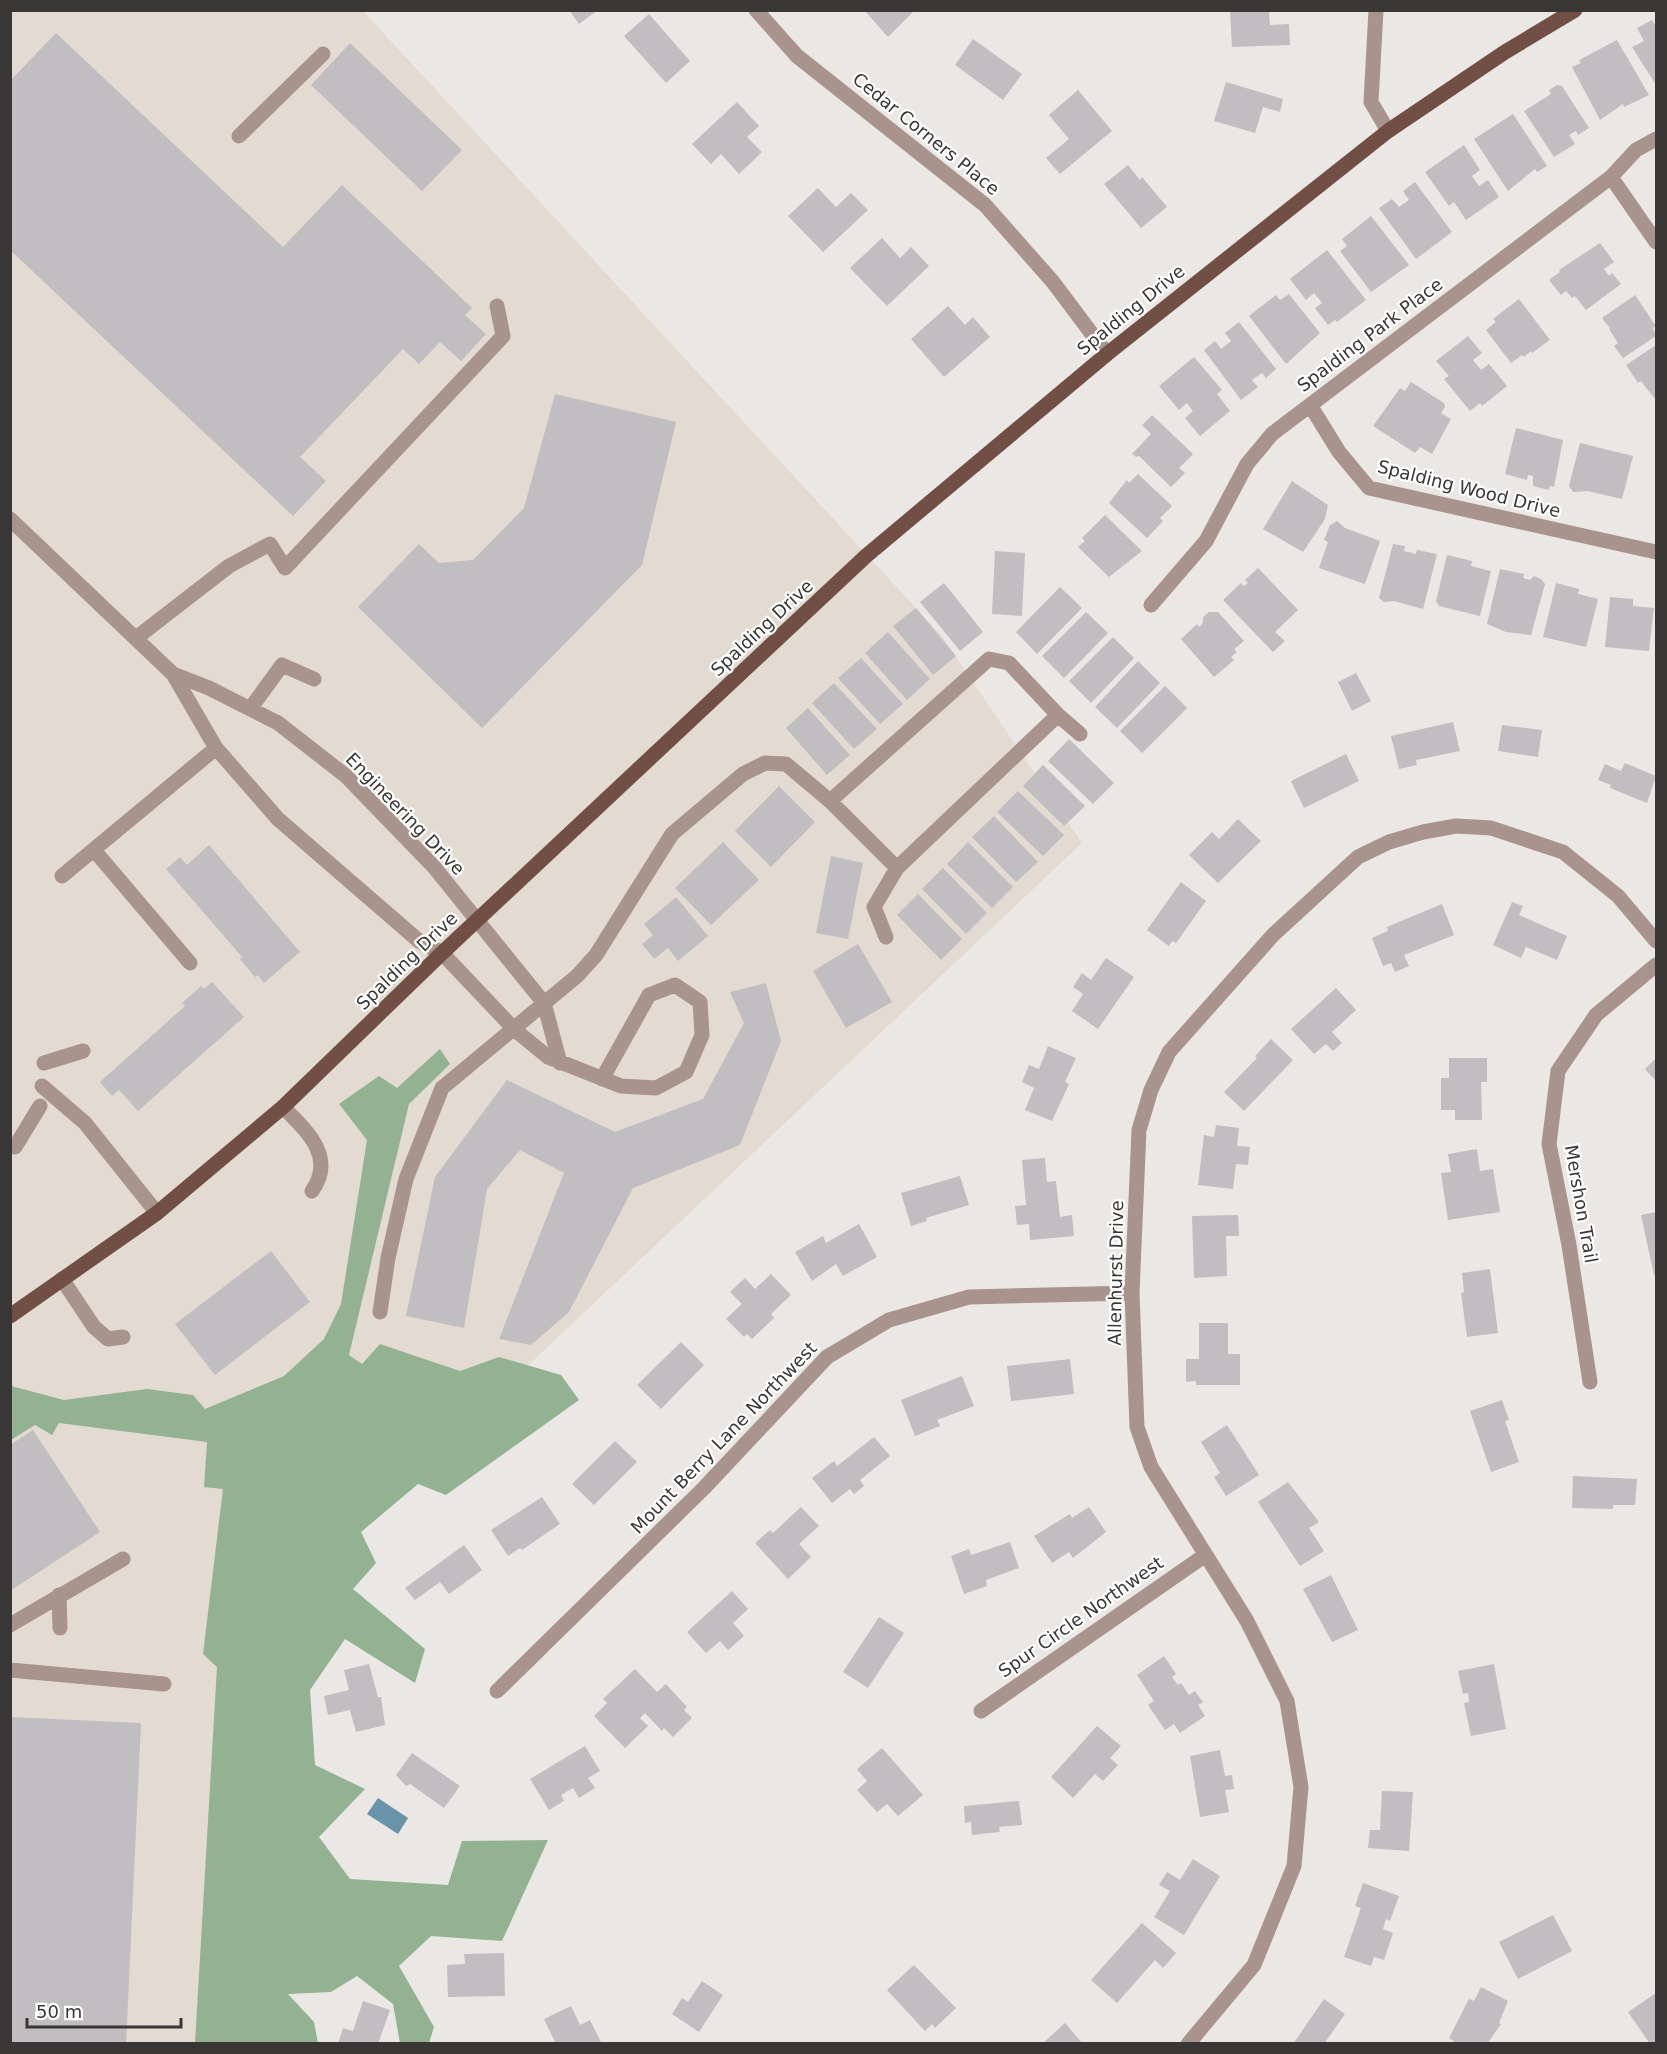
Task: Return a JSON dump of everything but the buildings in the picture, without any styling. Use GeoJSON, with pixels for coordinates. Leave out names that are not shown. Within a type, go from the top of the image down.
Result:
{"type":"FeatureCollection","features":[{"type":"Feature","properties":{"kind":"main road","name":"Spalding Drive"},"geometry":{"type":"LineString","coordinates":[[10,1316],[157,1213],[283,1107],[477,920],[867,556],[1107,354],[1388,131],[1505,52],[1575,10]]}},
{"type":"Feature","properties":{"kind":"street","name":"Cedar Corners Place"},"geometry":{"type":"LineString","coordinates":[[756,10],[797,56],[985,205],[1053,282],[1107,354]]}},
{"type":"Feature","properties":{"kind":"street"},"geometry":{"type":"LineString","coordinates":[[1376,10],[1371,102],[1388,131]]}},
{"type":"Feature","properties":{"kind":"street"},"geometry":{"type":"LineString","coordinates":[[239,136],[323,54]]}},
{"type":"Feature","properties":{"kind":"street","name":"Spalding Park Place"},"geometry":{"type":"LineString","coordinates":[[1151,605],[1206,541],[1246,464],[1272,434],[1611,177],[1636,150],[1656,139]]}},
{"type":"Feature","properties":{"kind":"street"},"geometry":{"type":"LineString","coordinates":[[1611,177],[1656,242]]}},
{"type":"Feature","properties":{"kind":"street"},"geometry":{"type":"LineString","coordinates":[[136,638],[229,566],[270,544],[285,568],[503,336],[497,306]]}},
{"type":"Feature","properties":{"kind":"street","name":"Spalding Wood Drive"},"geometry":{"type":"LineString","coordinates":[[1310,405],[1339,452],[1368,488],[1656,552]]}},
{"type":"Feature","properties":{"kind":"street","name":"Engineering Drive"},"geometry":{"type":"LineString","coordinates":[[10,519],[173,674],[216,748],[278,819],[419,941],[442,954],[515,1030],[548,1057],[560,1063],[602,1079],[621,1086],[656,1088],[686,1072],[702,1035],[700,1002],[675,985],[650,995],[602,1079]]}},
{"type":"Feature","properties":{"kind":"street"},"geometry":{"type":"LineString","coordinates":[[830,801],[988,659],[1009,663],[1058,715],[1080,734]]}},
{"type":"Feature","properties":{"kind":"street"},"geometry":{"type":"LineString","coordinates":[[250,709],[282,665],[314,679]]}},
{"type":"Feature","properties":{"kind":"street","name":"Engineering Drive"},"geometry":{"type":"LineString","coordinates":[[173,674],[278,723],[346,776],[434,867],[544,1003]]}},
{"type":"Feature","properties":{"kind":"street"},"geometry":{"type":"LineString","coordinates":[[886,937],[874,907],[897,868],[1058,715]]}},
{"type":"Feature","properties":{"kind":"street"},"geometry":{"type":"LineString","coordinates":[[62,876],[216,748]]}},
{"type":"Feature","properties":{"kind":"street"},"geometry":{"type":"LineString","coordinates":[[380,1312],[388,1258],[406,1179],[442,1088],[515,1030],[577,976],[596,955],[672,834],[743,774],[765,763],[786,764],[830,801],[897,868]]}},
{"type":"Feature","properties":{"kind":"street","name":"Allenhurst Drive"},"geometry":{"type":"LineString","coordinates":[[1188,2043],[1254,1965],[1294,1866],[1301,1787],[1287,1701],[1247,1621],[1204,1556],[1151,1467],[1137,1427],[1132,1293],[1139,1130],[1150,1090],[1169,1052],[1273,935],[1358,857],[1389,842],[1422,832],[1456,826],[1491,828],[1563,852],[1618,896],[1656,940]]}},
{"type":"Feature","properties":{"kind":"street"},"geometry":{"type":"LineString","coordinates":[[94,850],[190,963]]}},
{"type":"Feature","properties":{"kind":"street","name":"Mershon Trail"},"geometry":{"type":"LineString","coordinates":[[1590,1382],[1569,1245],[1549,1144],[1558,1071],[1596,1015],[1656,965]]}},
{"type":"Feature","properties":{"kind":"street"},"geometry":{"type":"LineString","coordinates":[[544,1003],[560,1063]]}},
{"type":"Feature","properties":{"kind":"street"},"geometry":{"type":"LineString","coordinates":[[44,1063],[83,1051]]}},
{"type":"Feature","properties":{"kind":"street"},"geometry":{"type":"LineString","coordinates":[[42,1086],[86,1123],[157,1213]]}},
{"type":"Feature","properties":{"kind":"street"},"geometry":{"type":"LineString","coordinates":[[15,1147],[40,1106]]}},
{"type":"Feature","properties":{"kind":"street"},"geometry":{"type":"LineString","coordinates":[[283,1107],[314,1141],[322,1160],[321,1179],[312,1191]]}},
{"type":"Feature","properties":{"kind":"street"},"geometry":{"type":"LineString","coordinates":[[62,1280],[94,1327],[108,1339],[123,1337]]}},
{"type":"Feature","properties":{"kind":"street","name":"Mount Berry Lane Northwest"},"geometry":{"type":"LineString","coordinates":[[496,1691],[704,1488],[827,1357],[888,1320],[969,1297],[1132,1293]]}},
{"type":"Feature","properties":{"kind":"street","name":"Spur Circle Northwest"},"geometry":{"type":"LineString","coordinates":[[981,1710],[1204,1556]]}},
{"type":"Feature","properties":{"kind":"street"},"geometry":{"type":"LineString","coordinates":[[10,1625],[123,1559]]}},
{"type":"Feature","properties":{"kind":"street"},"geometry":{"type":"LineString","coordinates":[[59,1595],[60,1628]]}},
{"type":"Feature","properties":{"kind":"street"},"geometry":{"type":"LineString","coordinates":[[10,1670],[164,1684]]}},
{"type":"Feature","properties":{"kind":"shaded area"},"geometry":{"type":"Polygon","coordinates":[[[11,11],[363,11],[941,635],[1082,843],[294,1586],[253,2043],[11,2044],[11,11]]]}},
{"type":"Feature","properties":{"kind":"green space"},"geometry":{"type":"Polygon","coordinates":[[[440,1049],[450,1064],[409,1104],[349,1355],[362,1364],[380,1344],[460,1371],[499,1357],[561,1375],[579,1400],[446,1495],[418,1484],[361,1532],[376,1563],[353,1589],[425,1649],[415,1683],[345,1639],[310,1690],[315,1765],[365,1789],[319,1837],[350,1879],[448,1885],[462,1841],[548,1840],[502,1941],[431,1936],[399,1966],[434,2027],[429,2043],[400,2043],[393,2004],[357,1976],[331,1992],[288,1994],[314,2022],[318,2043],[195,2043],[217,1667],[203,1654],[223,1489],[204,1487],[207,1442],[59,1423],[52,1435],[35,1425],[11,1440],[11,1386],[64,1400],[147,1389],[193,1395],[205,1409],[284,1376],[324,1339],[341,1304],[367,1140],[339,1104],[379,1076],[397,1088],[440,1049]]]}},
{"type":"Feature","properties":{"kind":"water"},"geometry":{"type":"Polygon","coordinates":[[[378,1798],[408,1818],[398,1834],[367,1814],[378,1798]]]}}]}
